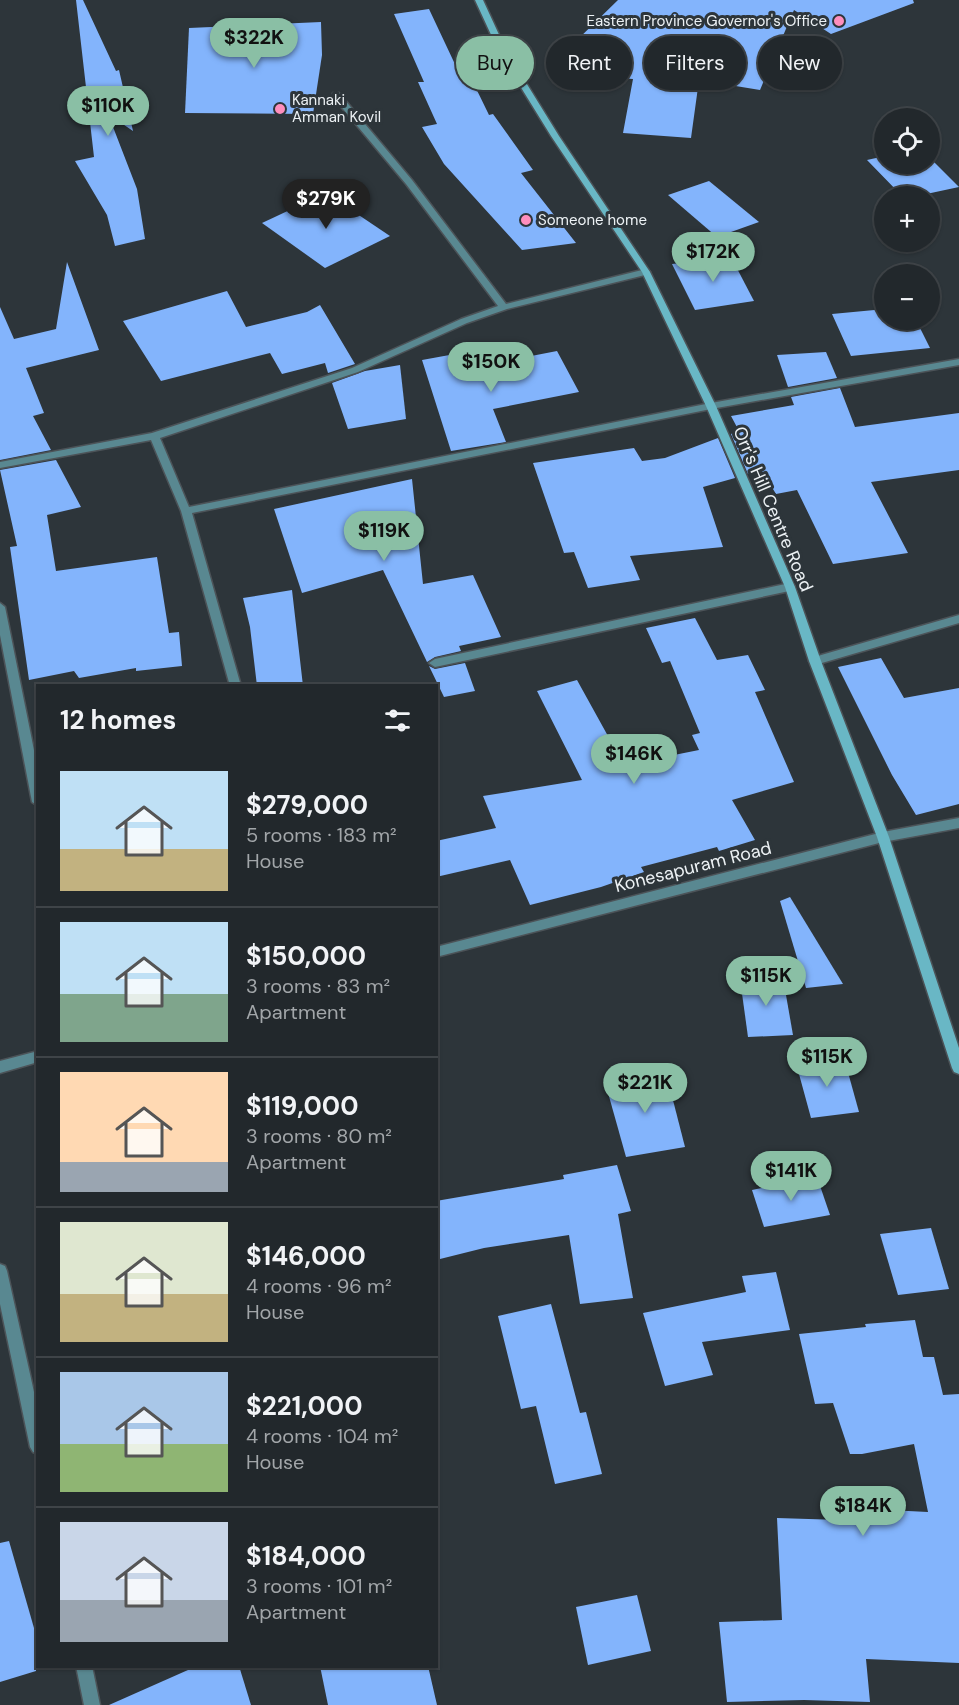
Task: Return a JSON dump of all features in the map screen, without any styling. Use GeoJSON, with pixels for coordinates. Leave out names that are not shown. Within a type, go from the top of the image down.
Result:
{"type":"FeatureCollection","features":[{"type":"Feature","properties":{"kind":"street","name":"Orr's Hill Centre Road"},"geometry":{"type":"LineString","coordinates":[[479,0],[509,62],[555,136],[646,272],[711,406],[790,587],[815,661],[883,837],[959,1068]]}},
{"type":"Feature","properties":{"kind":"street"},"geometry":{"type":"LineString","coordinates":[[336,95],[409,182],[504,307]]}},
{"type":"Feature","properties":{"kind":"street"},"geometry":{"type":"LineString","coordinates":[[0,465],[154,436],[355,370],[464,321],[504,307],[646,272]]}},
{"type":"Feature","properties":{"kind":"street"},"geometry":{"type":"LineString","coordinates":[[186,511],[711,406],[959,362]]}},
{"type":"Feature","properties":{"kind":"street"},"geometry":{"type":"LineString","coordinates":[[154,436],[186,511],[235,684]]}},
{"type":"Feature","properties":{"kind":"street"},"geometry":{"type":"LineString","coordinates":[[435,663],[790,587]]}},
{"type":"Feature","properties":{"kind":"street"},"geometry":{"type":"LineString","coordinates":[[0,607],[36,792]]}},
{"type":"Feature","properties":{"kind":"street"},"geometry":{"type":"LineString","coordinates":[[815,661],[959,619]]}},
{"type":"Feature","properties":{"kind":"street","name":"Konesapuram Road"},"geometry":{"type":"LineString","coordinates":[[438,951],[883,837],[959,823]]}},
{"type":"Feature","properties":{"kind":"street"},"geometry":{"type":"LineString","coordinates":[[0,1067],[36,1057]]}},
{"type":"Feature","properties":{"kind":"street"},"geometry":{"type":"LineString","coordinates":[[0,1271],[36,1438]]}},
{"type":"Feature","properties":{"kind":"street"},"geometry":{"type":"LineString","coordinates":[[84,1668],[92,1705]]}},
{"type":"Feature","properties":{"kind":"building"},"geometry":{"type":"Polygon","coordinates":[[[76,0],[83,0],[116,71],[119,70],[133,131],[108,114],[137,189],[145,239],[115,246],[107,215],[75,161],[94,157],[76,0]]]}},
{"type":"Feature","properties":{"kind":"building"},"geometry":{"type":"Polygon","coordinates":[[[618,0],[913,0],[914,3],[831,34],[794,10],[783,36],[758,36],[758,90],[746,88],[746,36],[644,36],[644,90],[698,90],[691,138],[623,133],[632,90],[632,36],[581,36],[618,0]]]}},
{"type":"Feature","properties":{"kind":"building"},"geometry":{"type":"Polygon","coordinates":[[[429,9],[456,66],[456,90],[477,90],[489,115],[493,114],[533,170],[521,173],[576,243],[522,250],[444,164],[422,127],[437,124],[418,82],[424,82],[394,14],[429,9]]]}},
{"type":"Feature","properties":{"kind":"building"},"geometry":{"type":"Polygon","coordinates":[[[321,22],[322,55],[313,114],[185,113],[189,28],[321,22]]]}},
{"type":"Feature","properties":{"kind":"building"},"geometry":{"type":"Polygon","coordinates":[[[874,158],[874,167],[867,160],[874,158]]]}},
{"type":"Feature","properties":{"kind":"building"},"geometry":{"type":"Polygon","coordinates":[[[940,168],[959,187],[940,191],[940,186],[892,186],[881,174],[940,174],[940,168]]]}},
{"type":"Feature","properties":{"kind":"building"},"geometry":{"type":"Polygon","coordinates":[[[709,181],[759,222],[717,237],[668,195],[709,181]]]}},
{"type":"Feature","properties":{"kind":"building"},"geometry":{"type":"Polygon","coordinates":[[[326,193],[390,236],[325,268],[262,223],[326,193]]]}},
{"type":"Feature","properties":{"kind":"building"},"geometry":{"type":"Polygon","coordinates":[[[731,257],[754,301],[695,310],[672,264],[731,257]]]}},
{"type":"Feature","properties":{"kind":"building"},"geometry":{"type":"Polygon","coordinates":[[[67,262],[99,350],[26,368],[44,413],[33,416],[51,450],[0,460],[0,307],[14,339],[56,329],[67,262]]]}},
{"type":"Feature","properties":{"kind":"building"},"geometry":{"type":"Polygon","coordinates":[[[227,291],[246,327],[307,312],[320,305],[355,364],[328,373],[325,363],[282,374],[270,353],[161,381],[123,321],[227,291]]]}},
{"type":"Feature","properties":{"kind":"building"},"geometry":{"type":"Polygon","coordinates":[[[874,310],[874,330],[921,330],[930,348],[851,356],[832,314],[874,310]]]}},
{"type":"Feature","properties":{"kind":"building"},"geometry":{"type":"Polygon","coordinates":[[[557,351],[579,392],[493,409],[506,442],[451,451],[422,360],[455,354],[463,369],[557,351]]]}},
{"type":"Feature","properties":{"kind":"building"},"geometry":{"type":"Polygon","coordinates":[[[826,352],[837,378],[788,387],[777,355],[826,352]]]}},
{"type":"Feature","properties":{"kind":"building"},"geometry":{"type":"Polygon","coordinates":[[[400,365],[406,419],[348,429],[332,383],[365,371],[400,365]]]}},
{"type":"Feature","properties":{"kind":"building"},"geometry":{"type":"Polygon","coordinates":[[[840,388],[855,427],[959,413],[959,470],[871,482],[908,553],[833,564],[797,490],[776,494],[762,471],[748,474],[731,434],[739,431],[731,416],[794,405],[791,397],[840,388]]]}},
{"type":"Feature","properties":{"kind":"building"},"geometry":{"type":"Polygon","coordinates":[[[718,438],[735,478],[703,487],[723,547],[630,556],[640,580],[588,588],[574,552],[564,553],[533,463],[634,448],[642,461],[665,458],[718,438]]]}},
{"type":"Feature","properties":{"kind":"building"},"geometry":{"type":"Polygon","coordinates":[[[56,460],[81,507],[47,515],[56,571],[157,557],[169,633],[179,632],[182,666],[136,671],[136,668],[79,678],[74,671],[29,680],[10,547],[17,546],[0,470],[56,460]]]}},
{"type":"Feature","properties":{"kind":"building"},"geometry":{"type":"Polygon","coordinates":[[[412,479],[423,584],[473,575],[501,637],[459,646],[461,651],[435,657],[427,662],[383,570],[302,593],[274,509],[412,479]]]}},
{"type":"Feature","properties":{"kind":"building"},"geometry":{"type":"Polygon","coordinates":[[[292,590],[303,684],[257,684],[250,627],[243,598],[292,590]]]}},
{"type":"Feature","properties":{"kind":"building"},"geometry":{"type":"Polygon","coordinates":[[[695,618],[717,660],[748,655],[765,690],[755,692],[794,782],[732,800],[755,840],[719,851],[717,847],[641,867],[644,872],[601,887],[530,905],[510,860],[438,877],[438,841],[496,828],[483,796],[582,780],[537,691],[577,680],[624,765],[699,750],[692,735],[700,733],[670,661],[662,663],[646,628],[695,618]]]}},
{"type":"Feature","properties":{"kind":"building"},"geometry":{"type":"Polygon","coordinates":[[[881,658],[904,698],[959,688],[959,804],[916,815],[892,775],[838,667],[881,658]]]}},
{"type":"Feature","properties":{"kind":"building"},"geometry":{"type":"Polygon","coordinates":[[[465,663],[475,691],[444,697],[429,666],[435,669],[465,663]]]}},
{"type":"Feature","properties":{"kind":"building"},"geometry":{"type":"Polygon","coordinates":[[[790,897],[843,984],[806,988],[780,901],[790,897]]]}},
{"type":"Feature","properties":{"kind":"building"},"geometry":{"type":"Polygon","coordinates":[[[783,978],[793,1035],[748,1037],[740,979],[783,978]]]}},
{"type":"Feature","properties":{"kind":"building"},"geometry":{"type":"Polygon","coordinates":[[[844,1058],[859,1112],[811,1118],[796,1063],[844,1058]]]}},
{"type":"Feature","properties":{"kind":"building"},"geometry":{"type":"Polygon","coordinates":[[[665,1069],[685,1147],[626,1157],[605,1082],[665,1069]]]}},
{"type":"Feature","properties":{"kind":"building"},"geometry":{"type":"Polygon","coordinates":[[[617,1165],[631,1211],[618,1214],[633,1298],[580,1304],[569,1235],[484,1248],[438,1260],[438,1201],[564,1179],[563,1175],[617,1165]]]}},
{"type":"Feature","properties":{"kind":"building"},"geometry":{"type":"Polygon","coordinates":[[[817,1177],[830,1215],[764,1227],[752,1190],[817,1177]]]}},
{"type":"Feature","properties":{"kind":"building"},"geometry":{"type":"Polygon","coordinates":[[[931,1228],[949,1289],[898,1295],[880,1234],[931,1228]]]}},
{"type":"Feature","properties":{"kind":"building"},"geometry":{"type":"Polygon","coordinates":[[[776,1272],[790,1330],[702,1342],[713,1375],[665,1386],[643,1313],[746,1292],[742,1276],[776,1272]]]}},
{"type":"Feature","properties":{"kind":"building"},"geometry":{"type":"Polygon","coordinates":[[[551,1304],[580,1413],[586,1412],[602,1474],[555,1484],[536,1406],[521,1409],[498,1316],[551,1304]]]}},
{"type":"Feature","properties":{"kind":"building"},"geometry":{"type":"Polygon","coordinates":[[[915,1320],[923,1357],[934,1357],[943,1395],[959,1394],[959,1663],[866,1659],[870,1702],[804,1700],[727,1702],[719,1622],[782,1620],[777,1518],[872,1521],[868,1509],[928,1512],[914,1444],[862,1454],[850,1454],[833,1403],[815,1404],[799,1334],[866,1327],[865,1324],[915,1320]]]}},
{"type":"Feature","properties":{"kind":"building"},"geometry":{"type":"Polygon","coordinates":[[[9,1541],[36,1635],[36,1671],[0,1682],[0,1543],[9,1541]]]}},
{"type":"Feature","properties":{"kind":"building"},"geometry":{"type":"Polygon","coordinates":[[[637,1595],[651,1651],[588,1665],[576,1607],[637,1595]]]}},
{"type":"Feature","properties":{"kind":"building"},"geometry":{"type":"Polygon","coordinates":[[[192,1668],[240,1668],[251,1705],[109,1705],[192,1668]]]}},
{"type":"Feature","properties":{"kind":"building"},"geometry":{"type":"Polygon","coordinates":[[[320,1668],[428,1668],[437,1705],[328,1705],[320,1668]]]}},
{"type":"Feature","properties":{"kind":"place","name":"Eastern Province Governor's Office"},"geometry":{"type":"Point","coordinates":[839,21]}},
{"type":"Feature","properties":{"kind":"place","name":"Kannaki Amman Kovil"},"geometry":{"type":"Point","coordinates":[280,109]}},
{"type":"Feature","properties":{"kind":"place","name":"Someone home"},"geometry":{"type":"Point","coordinates":[526,220]}}]}
